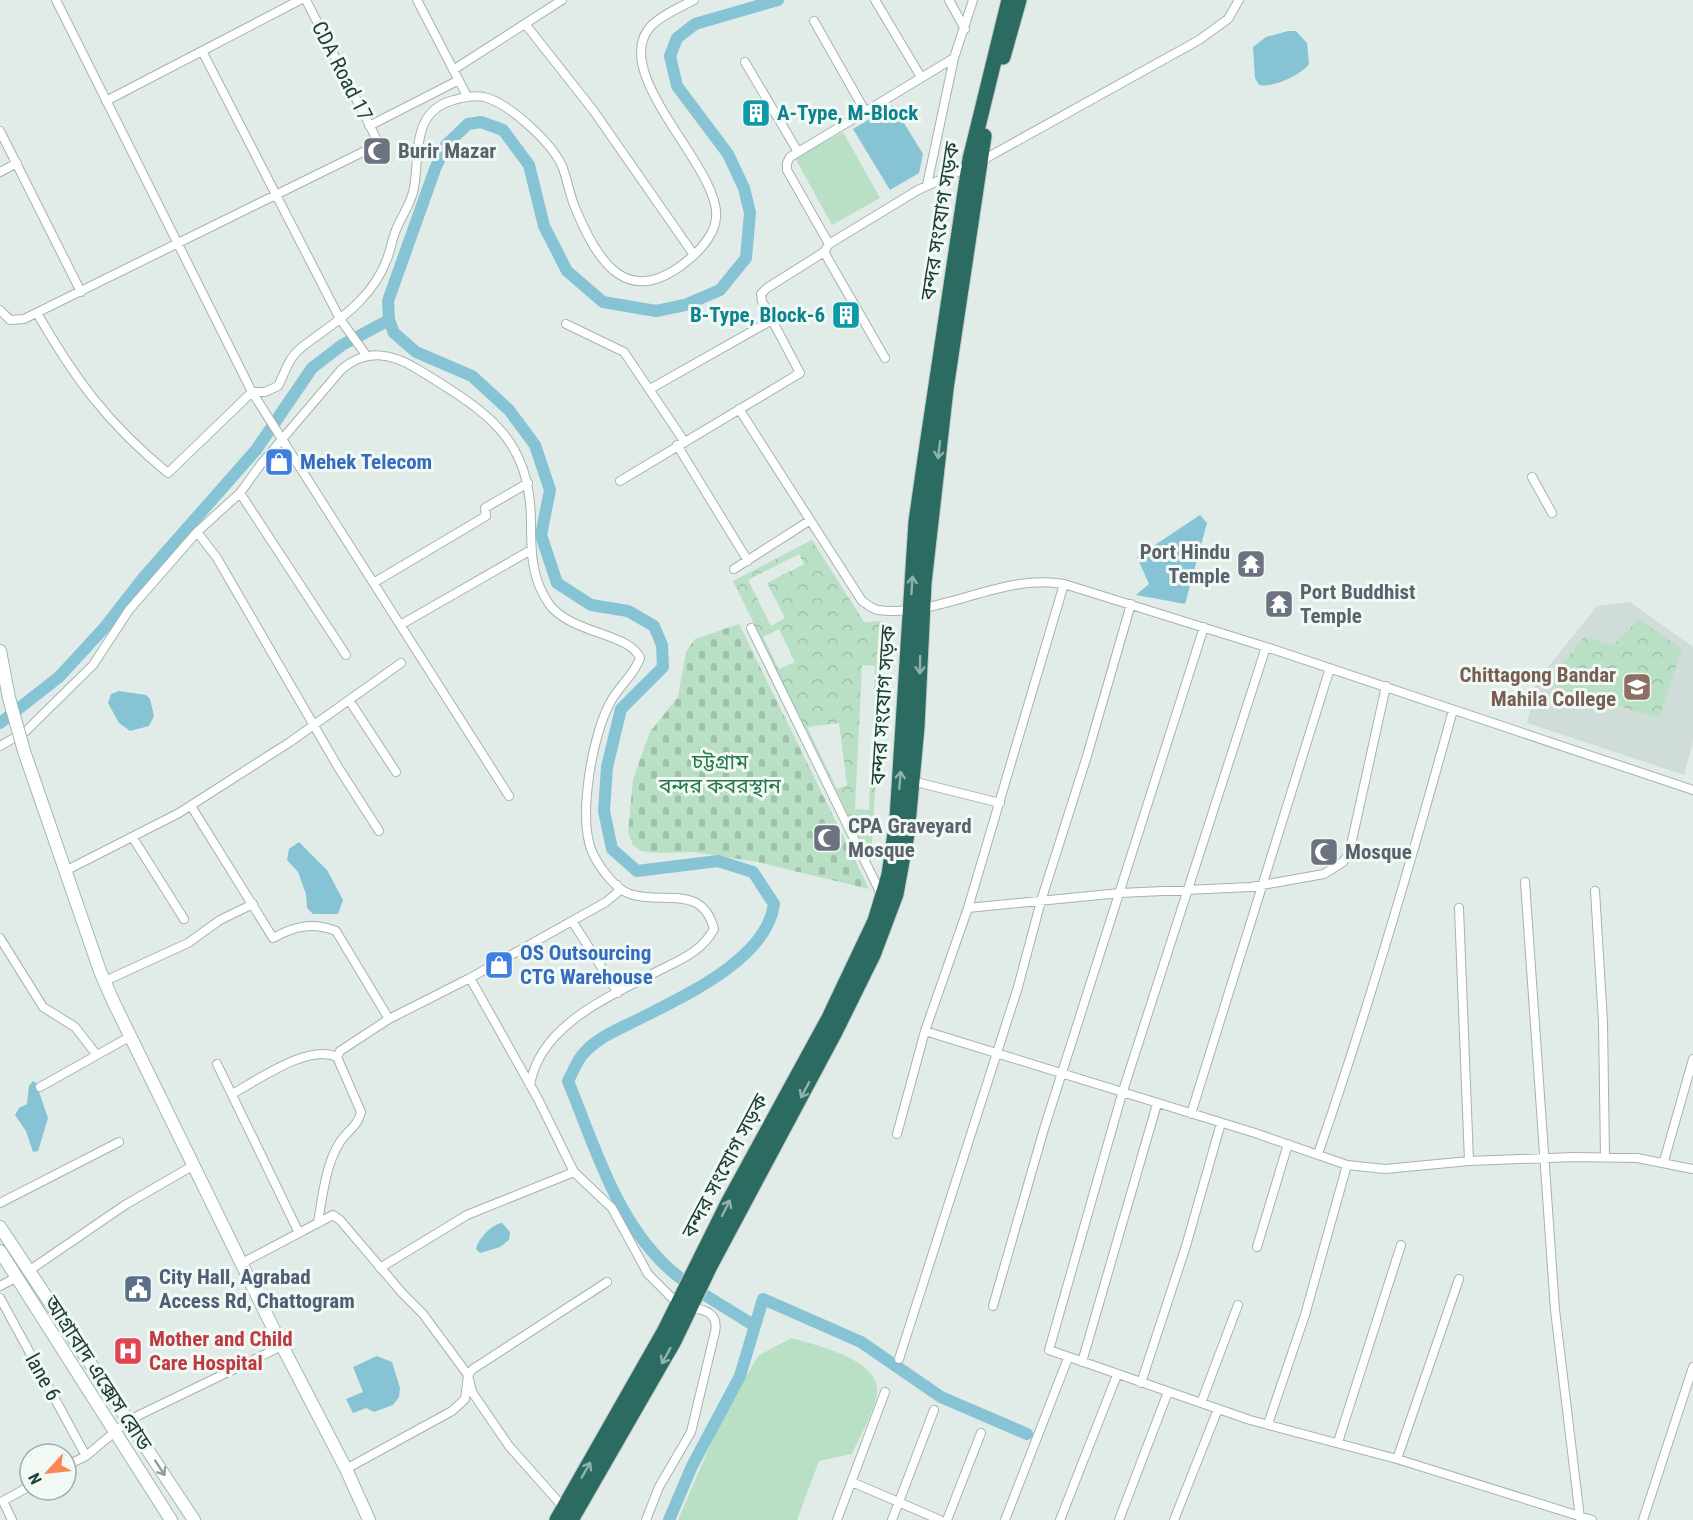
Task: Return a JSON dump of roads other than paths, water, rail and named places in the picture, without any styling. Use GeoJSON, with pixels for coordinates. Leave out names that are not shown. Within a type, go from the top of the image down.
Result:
{"type":"FeatureCollection","features":[{"type":"Feature","properties":{"kind":"highway","name":"বন্দর সংযোগ সড়ক"},"geometry":{"type":"LineString","coordinates":[[564,1516],[664,1360],[685,1303],[704,1263],[871,931],[889,875],[897,819],[916,608],[975,163],[1009,0]]}},
{"type":"Feature","properties":{"kind":"highway","name":"বন্দর সংযোগ সড়ক"},"geometry":{"type":"LineString","coordinates":[[975,163],[1019,0]]}},
{"type":"Feature","properties":{"kind":"highway","name":"বন্দর সংযোগ সড়ক"},"geometry":{"type":"LineString","coordinates":[[704,1263],[835,1032],[886,924],[903,864],[912,781],[920,693],[916,608]]}},
{"type":"Feature","properties":{"kind":"street"},"geometry":{"type":"LineString","coordinates":[[56,0],[252,392],[402,624],[509,796]]}},
{"type":"Feature","properties":{"kind":"street"},"geometry":{"type":"LineString","coordinates":[[106,101],[300,0]]}},
{"type":"Feature","properties":{"kind":"street","name":"CDA Road 17"},"geometry":{"type":"LineString","coordinates":[[275,196],[377,142],[306,0]]}},
{"type":"Feature","properties":{"kind":"street"},"geometry":{"type":"LineString","coordinates":[[417,0],[467,96]]}},
{"type":"Feature","properties":{"kind":"street"},"geometry":{"type":"LineString","coordinates":[[453,70],[562,0]]}},
{"type":"Feature","properties":{"kind":"street"},"geometry":{"type":"LineString","coordinates":[[37,313],[92,400],[118,429],[168,473],[252,392],[265,392],[278,386],[292,357],[342,321],[358,305],[387,261],[394,233],[414,191],[416,150],[425,120],[432,111],[448,101],[467,96],[483,97],[501,103],[550,150],[561,165],[574,204],[604,263],[618,275],[632,281],[653,279],[671,272],[694,255],[710,236],[717,218],[712,195],[648,81],[642,53],[643,39],[651,27],[694,0]]}},
{"type":"Feature","properties":{"kind":"street"},"geometry":{"type":"LineString","coordinates":[[875,0],[921,77]]}},
{"type":"Feature","properties":{"kind":"street"},"geometry":{"type":"LineString","coordinates":[[949,0],[965,29]]}},
{"type":"Feature","properties":{"kind":"street"},"geometry":{"type":"LineString","coordinates":[[927,185],[954,58],[973,0]]}},
{"type":"Feature","properties":{"kind":"street"},"geometry":{"type":"LineString","coordinates":[[620,481],[800,373],[761,294],[826,248],[927,185],[975,163],[1199,40],[1228,19],[1239,0]]}},
{"type":"Feature","properties":{"kind":"street"},"geometry":{"type":"LineString","coordinates":[[814,21],[865,111]]}},
{"type":"Feature","properties":{"kind":"street"},"geometry":{"type":"LineString","coordinates":[[526,25],[593,111],[694,255]]}},
{"type":"Feature","properties":{"kind":"street"},"geometry":{"type":"LineString","coordinates":[[202,51],[275,196],[342,321],[363,351],[381,354],[416,368],[495,423],[516,452],[528,483],[533,571],[550,605],[576,625],[637,649],[640,658],[609,705],[594,750],[588,782],[591,849],[602,870],[628,893],[697,902],[710,915],[714,929],[706,943],[692,954],[618,993],[558,1032],[542,1049],[532,1068],[530,1085]]}},
{"type":"Feature","properties":{"kind":"street"},"geometry":{"type":"LineString","coordinates":[[885,358],[826,248],[787,170],[787,163],[798,152],[954,58]]}},
{"type":"Feature","properties":{"kind":"street"},"geometry":{"type":"LineString","coordinates":[[745,62],[798,152]]}},
{"type":"Feature","properties":{"kind":"street"},"geometry":{"type":"LineString","coordinates":[[369,126],[459,80]]}},
{"type":"Feature","properties":{"kind":"street"},"geometry":{"type":"LineString","coordinates":[[0,131],[81,292]]}},
{"type":"Feature","properties":{"kind":"street"},"geometry":{"type":"LineString","coordinates":[[0,172],[17,163]]}},
{"type":"Feature","properties":{"kind":"street"},"geometry":{"type":"LineString","coordinates":[[0,310],[6,317],[16,321],[37,313],[275,196]]}},
{"type":"Feature","properties":{"kind":"street"},"geometry":{"type":"LineString","coordinates":[[650,389],[772,320]]}},
{"type":"Feature","properties":{"kind":"street"},"geometry":{"type":"LineString","coordinates":[[567,324],[624,352],[650,389],[748,561]]}},
{"type":"Feature","properties":{"kind":"street"},"geometry":{"type":"LineString","coordinates":[[0,746],[26,731],[93,665],[129,610],[197,532],[240,493],[280,437],[330,381],[363,351]]}},
{"type":"Feature","properties":{"kind":"street"},"geometry":{"type":"LineString","coordinates":[[739,409],[862,601],[876,610],[916,608],[1022,584],[1049,582],[1064,584],[1266,646],[1453,710],[1622,764],[1693,790]]}},
{"type":"Feature","properties":{"kind":"street"},"geometry":{"type":"LineString","coordinates":[[1532,477],[1552,513]]}},
{"type":"Feature","properties":{"kind":"street"},"geometry":{"type":"LineString","coordinates":[[375,582],[486,516],[488,514],[485,508],[528,483]]}},
{"type":"Feature","properties":{"kind":"street"},"geometry":{"type":"LineString","coordinates":[[240,493],[346,656]]}},
{"type":"Feature","properties":{"kind":"street"},"geometry":{"type":"LineString","coordinates":[[734,569],[809,521]]}},
{"type":"Feature","properties":{"kind":"street"},"geometry":{"type":"LineString","coordinates":[[197,532],[217,558],[379,831]]}},
{"type":"Feature","properties":{"kind":"street"},"geometry":{"type":"LineString","coordinates":[[402,624],[531,550]]}},
{"type":"Feature","properties":{"kind":"street"},"geometry":{"type":"LineString","coordinates":[[897,1134],[925,1031],[968,908],[1064,584]]}},
{"type":"Feature","properties":{"kind":"street"},"geometry":{"type":"LineString","coordinates":[[899,1359],[1018,987],[1041,901],[1088,756],[1131,604]]}},
{"type":"Feature","properties":{"kind":"street"},"geometry":{"type":"LineString","coordinates":[[993,1306],[1062,1074],[1170,728],[1204,627]]}},
{"type":"Feature","properties":{"kind":"street"},"geometry":{"type":"LineString","coordinates":[[751,628],[882,896]]}},
{"type":"Feature","properties":{"kind":"street"},"geometry":{"type":"LineString","coordinates":[[1266,646],[1122,1094],[1049,1350],[1218,1409],[1397,1459],[1592,1520]]}},
{"type":"Feature","properties":{"kind":"street"},"geometry":{"type":"LineString","coordinates":[[0,651],[9,698],[24,751],[105,981],[369,1520]]}},
{"type":"Feature","properties":{"kind":"street"},"geometry":{"type":"LineString","coordinates":[[67,870],[133,838],[191,806],[401,663]]}},
{"type":"Feature","properties":{"kind":"street"},"geometry":{"type":"LineString","coordinates":[[1191,1114],[1330,668]]}},
{"type":"Feature","properties":{"kind":"street"},"geometry":{"type":"LineString","coordinates":[[968,908],[1120,893],[1188,891],[1263,885],[1324,874],[1343,862],[1349,854],[1386,686]]}},
{"type":"Feature","properties":{"kind":"street"},"geometry":{"type":"LineString","coordinates":[[349,700],[396,772]]}},
{"type":"Feature","properties":{"kind":"street"},"geometry":{"type":"LineString","coordinates":[[1318,1154],[1354,1051],[1408,874],[1453,710]]}},
{"type":"Feature","properties":{"kind":"street"},"geometry":{"type":"LineString","coordinates":[[912,781],[1000,802]]}},
{"type":"Feature","properties":{"kind":"street"},"geometry":{"type":"LineString","coordinates":[[191,806],[273,938],[301,926],[314,925],[336,931],[389,1019]]}},
{"type":"Feature","properties":{"kind":"street"},"geometry":{"type":"LineString","coordinates":[[133,838],[184,919]]}},
{"type":"Feature","properties":{"kind":"street"},"geometry":{"type":"LineString","coordinates":[[1525,882],[1555,1310],[1580,1518]]}},
{"type":"Feature","properties":{"kind":"street"},"geometry":{"type":"LineString","coordinates":[[337,1057],[340,1051],[389,1019],[470,978],[613,898],[618,892],[617,885]]}},
{"type":"Feature","properties":{"kind":"street"},"geometry":{"type":"LineString","coordinates":[[1594,891],[1603,1022],[1605,1157]]}},
{"type":"Feature","properties":{"kind":"street"},"geometry":{"type":"LineString","coordinates":[[105,981],[188,943],[220,920],[253,904]]}},
{"type":"Feature","properties":{"kind":"street"},"geometry":{"type":"LineString","coordinates":[[1459,908],[1469,1161]]}},
{"type":"Feature","properties":{"kind":"street"},"geometry":{"type":"LineString","coordinates":[[572,921],[618,993]]}},
{"type":"Feature","properties":{"kind":"street"},"geometry":{"type":"LineString","coordinates":[[0,938],[43,1007],[75,1027],[96,1054]]}},
{"type":"Feature","properties":{"kind":"street"},"geometry":{"type":"LineString","coordinates":[[470,978],[530,1085],[574,1172],[612,1208],[648,1274],[685,1303],[714,1316],[717,1324],[691,1432],[659,1487],[646,1520]]}},
{"type":"Feature","properties":{"kind":"street"},"geometry":{"type":"LineString","coordinates":[[925,1031],[1288,1144],[1347,1165],[1385,1169],[1469,1161],[1605,1157],[1665,1161],[1693,1169]]}},
{"type":"Feature","properties":{"kind":"street"},"geometry":{"type":"LineString","coordinates":[[40,1087],[131,1036]]}},
{"type":"Feature","properties":{"kind":"street"},"geometry":{"type":"LineString","coordinates":[[232,1094],[306,1055],[330,1053],[337,1057],[361,1112],[359,1121],[341,1141],[334,1154],[318,1223]]}},
{"type":"Feature","properties":{"kind":"street"},"geometry":{"type":"LineString","coordinates":[[1665,1161],[1693,1059]]}},
{"type":"Feature","properties":{"kind":"street"},"geometry":{"type":"LineString","coordinates":[[217,1064],[299,1233]]}},
{"type":"Feature","properties":{"kind":"street"},"geometry":{"type":"LineString","coordinates":[[1082,1362],[1157,1104]]}},
{"type":"Feature","properties":{"kind":"street"},"geometry":{"type":"LineString","coordinates":[[1141,1383],[1186,1246],[1221,1123]]}},
{"type":"Feature","properties":{"kind":"street"},"geometry":{"type":"LineString","coordinates":[[0,1203],[120,1142]]}},
{"type":"Feature","properties":{"kind":"street"},"geometry":{"type":"LineString","coordinates":[[1257,1247],[1288,1144]]}},
{"type":"Feature","properties":{"kind":"street"},"geometry":{"type":"LineString","coordinates":[[30,1270],[125,1204],[194,1165]]}},
{"type":"Feature","properties":{"kind":"street"},"geometry":{"type":"LineString","coordinates":[[1268,1424],[1305,1315],[1347,1165]]}},
{"type":"Feature","properties":{"kind":"street"},"geometry":{"type":"LineString","coordinates":[[380,1268],[467,1215],[574,1172]]}},
{"type":"Feature","properties":{"kind":"street"},"geometry":{"type":"LineString","coordinates":[[242,1263],[333,1215],[340,1220],[423,1314],[468,1376],[472,1392],[509,1446],[564,1516]]}},
{"type":"Feature","properties":{"kind":"street","name":"আগ্রাবাদ এক্সেস রোড"},"geometry":{"type":"LineString","coordinates":[[0,1227],[194,1520]]}},
{"type":"Feature","properties":{"kind":"street"},"geometry":{"type":"LineString","coordinates":[[1338,1442],[1401,1245]]}},
{"type":"Feature","properties":{"kind":"street"},"geometry":{"type":"LineString","coordinates":[[0,1251],[171,1520]]}},
{"type":"Feature","properties":{"kind":"street"},"geometry":{"type":"LineString","coordinates":[[0,1286],[17,1277]]}},
{"type":"Feature","properties":{"kind":"street"},"geometry":{"type":"LineString","coordinates":[[1397,1459],[1459,1279]]}},
{"type":"Feature","properties":{"kind":"street"},"geometry":{"type":"LineString","coordinates":[[346,1469],[452,1411],[465,1399],[468,1376],[545,1321],[607,1282]]}},
{"type":"Feature","properties":{"kind":"street","name":"lane 6"},"geometry":{"type":"LineString","coordinates":[[0,1298],[86,1456]]}},
{"type":"Feature","properties":{"kind":"street"},"geometry":{"type":"LineString","coordinates":[[1201,1403],[1238,1305]]}},
{"type":"Feature","properties":{"kind":"street"},"geometry":{"type":"LineString","coordinates":[[78,1460],[129,1420],[282,1346]]}},
{"type":"Feature","properties":{"kind":"street"},"geometry":{"type":"LineString","coordinates":[[1005,1520],[1068,1358]]}},
{"type":"Feature","properties":{"kind":"street"},"geometry":{"type":"LineString","coordinates":[[1643,1520],[1693,1367]]}},
{"type":"Feature","properties":{"kind":"street"},"geometry":{"type":"LineString","coordinates":[[1060,1520],[1118,1375]]}},
{"type":"Feature","properties":{"kind":"street"},"geometry":{"type":"LineString","coordinates":[[837,1520],[885,1392]]}},
{"type":"Feature","properties":{"kind":"street"},"geometry":{"type":"LineString","coordinates":[[1119,1520],[1168,1392]]}},
{"type":"Feature","properties":{"kind":"street"},"geometry":{"type":"LineString","coordinates":[[1174,1520],[1218,1409]]}},
{"type":"Feature","properties":{"kind":"street"},"geometry":{"type":"LineString","coordinates":[[892,1520],[934,1410]]}},
{"type":"Feature","properties":{"kind":"street"},"geometry":{"type":"LineString","coordinates":[[947,1520],[981,1433]]}},
{"type":"Feature","properties":{"kind":"street"},"geometry":{"type":"LineString","coordinates":[[852,1482],[939,1520]]}},
{"type":"Feature","properties":{"kind":"street"},"geometry":{"type":"LineString","coordinates":[[12,1520],[2,1498],[18,1491]]}},
{"type":"Feature","properties":{"kind":"water"},"geometry":{"type":"Polygon","coordinates":[[[1296,31],[1307,43],[1309,64],[1286,80],[1272,85],[1259,85],[1255,78],[1253,47],[1266,37],[1296,31]]]}},
{"type":"Feature","properties":{"kind":"water"},"geometry":{"type":"Polygon","coordinates":[[[893,105],[923,154],[919,173],[890,190],[853,129],[893,105]]]}},
{"type":"Feature","properties":{"kind":"water"},"geometry":{"type":"Polygon","coordinates":[[[1200,515],[1207,523],[1185,604],[1136,595],[1149,584],[1137,557],[1200,515]]]}},
{"type":"Feature","properties":{"kind":"water"},"geometry":{"type":"Polygon","coordinates":[[[119,691],[146,695],[150,699],[154,716],[149,726],[130,731],[119,723],[108,703],[111,694],[119,691]]]}},
{"type":"Feature","properties":{"kind":"water"},"geometry":{"type":"Polygon","coordinates":[[[299,842],[327,870],[343,900],[338,914],[313,914],[307,908],[306,894],[298,872],[287,860],[289,849],[299,842]]]}},
{"type":"Feature","properties":{"kind":"water"},"geometry":{"type":"Polygon","coordinates":[[[33,1081],[36,1083],[48,1118],[38,1151],[33,1152],[26,1131],[15,1115],[19,1108],[27,1104],[29,1086],[33,1081]]]}},
{"type":"Feature","properties":{"kind":"water"},"geometry":{"type":"Polygon","coordinates":[[[502,1223],[510,1232],[509,1240],[500,1247],[480,1253],[476,1249],[482,1237],[494,1226],[502,1223]]]}},
{"type":"Feature","properties":{"kind":"water"},"geometry":{"type":"Polygon","coordinates":[[[377,1356],[392,1362],[400,1388],[399,1397],[393,1405],[374,1412],[366,1408],[353,1413],[346,1399],[363,1392],[353,1367],[377,1356]]]}},
{"type":"Feature","properties":{"kind":"waterway"},"geometry":{"type":"LineString","coordinates":[[753,1325],[686,1282],[648,1247],[619,1203],[568,1081],[582,1056],[596,1042],[700,987],[721,974],[740,958],[756,942],[768,924],[774,904],[753,872],[718,861],[637,871],[612,849],[604,811],[607,767],[621,709],[663,667],[662,645],[654,626],[628,611],[591,605],[557,583],[541,535],[550,490],[535,445],[509,410],[472,376],[416,352],[394,333],[389,320],[388,301],[435,169],[446,145],[468,124],[481,122],[503,130],[529,165],[544,226],[567,271],[603,302],[656,311],[685,305],[720,290],[746,258],[750,213],[744,188],[728,154],[677,86],[670,56],[677,38],[695,24],[778,0]]}},
{"type":"Feature","properties":{"kind":"waterway"},"geometry":{"type":"LineString","coordinates":[[0,723],[59,677],[105,627],[144,577],[256,450],[312,368],[342,345],[389,320]]}},
{"type":"Feature","properties":{"kind":"waterway"},"geometry":{"type":"LineString","coordinates":[[669,1520],[692,1466],[740,1376],[763,1299],[861,1342],[941,1397],[1027,1434]]}},
{"type":"Feature","properties":{"kind":"place","name":"A-Type, M-Block"},"geometry":{"type":"Point","coordinates":[756,113]}},
{"type":"Feature","properties":{"kind":"place","name":"Burir Mazar"},"geometry":{"type":"Point","coordinates":[377,151]}},
{"type":"Feature","properties":{"kind":"place","name":"B-Type, Block-6"},"geometry":{"type":"Point","coordinates":[846,315]}},
{"type":"Feature","properties":{"kind":"place","name":"Mehek Telecom"},"geometry":{"type":"Point","coordinates":[279,462]}},
{"type":"Feature","properties":{"kind":"place","name":"Port Hindu Temple"},"geometry":{"type":"Point","coordinates":[1251,564]}},
{"type":"Feature","properties":{"kind":"place","name":"Port Buddhist Temple"},"geometry":{"type":"Point","coordinates":[1279,604]}},
{"type":"Feature","properties":{"kind":"place","name":"Chittagong Bandar Mahila College"},"geometry":{"type":"Point","coordinates":[1637,687]}},
{"type":"Feature","properties":{"kind":"place","name":"CPA Graveyard Mosque"},"geometry":{"type":"Point","coordinates":[827,838]}},
{"type":"Feature","properties":{"kind":"place","name":"Mosque"},"geometry":{"type":"Point","coordinates":[1324,852]}},
{"type":"Feature","properties":{"kind":"place","name":"OS Outsourcing CTG Warehouse"},"geometry":{"type":"Point","coordinates":[499,965]}},
{"type":"Feature","properties":{"kind":"place","name":"City Hall, Agrabad Access Rd, Chattogram"},"geometry":{"type":"Point","coordinates":[138,1289]}},
{"type":"Feature","properties":{"kind":"place","name":"Mother and Child Care Hospital"},"geometry":{"type":"Point","coordinates":[128,1351]}},
{"type":"Feature","properties":{"kind":"park label","name":"চট্টগ্রাম বন্দর কবরস্থান"},"geometry":{"type":"Point","coordinates":[720,774]}}]}
